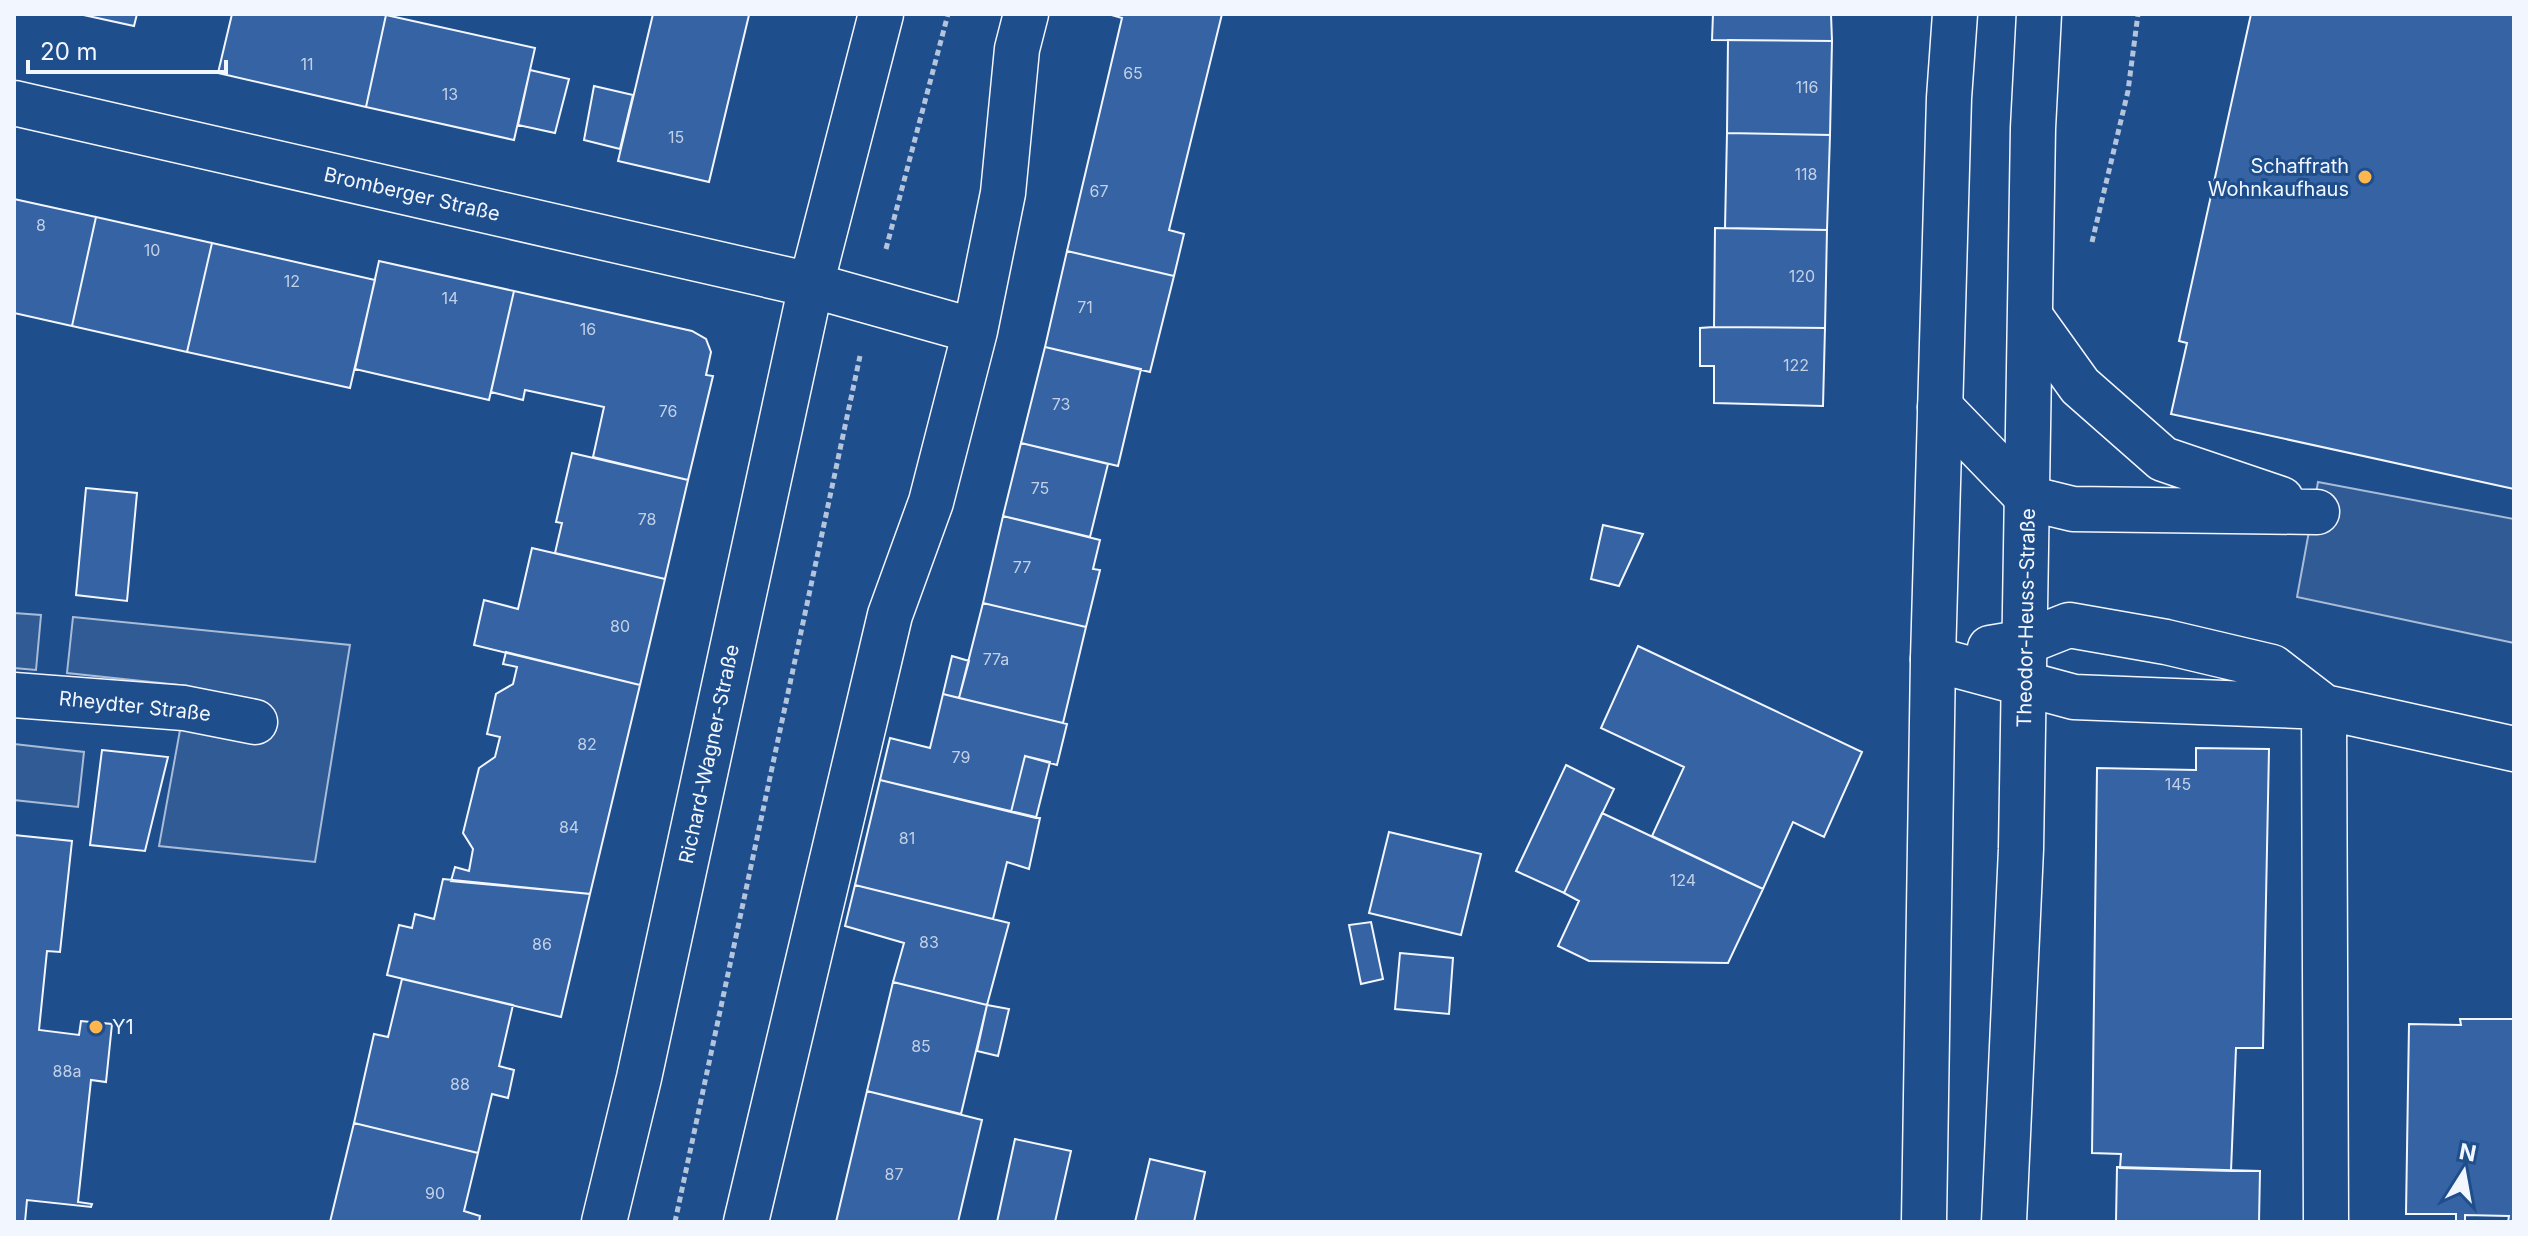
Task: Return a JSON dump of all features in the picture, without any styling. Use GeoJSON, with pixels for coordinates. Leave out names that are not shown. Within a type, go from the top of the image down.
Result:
{"type":"FeatureCollection","features":[{"type":"Feature","properties":{"kind":"street","name":"Richard-Wagner-Straße"},"geometry":{"type":"LineString","coordinates":[[604,1222],[639,1078],[811,285],[881,14]]}},
{"type":"Feature","properties":{"kind":"street"},"geometry":{"type":"LineString","coordinates":[[746,1222],[890,615],[931,502],[975,331],[1003,193],[1017,49],[1026,14]]}},
{"type":"Feature","properties":{"kind":"street"},"geometry":{"type":"LineString","coordinates":[[1924,1222],[1933,659],[1949,98],[1955,14]]}},
{"type":"Feature","properties":{"kind":"street","name":"Theodor-Heuss-Straße"},"geometry":{"type":"LineString","coordinates":[[2004,1222],[2025,685],[2033,128],[2039,14]]}},
{"type":"Feature","properties":{"kind":"street","name":"Bromberger Straße"},"geometry":{"type":"LineString","coordinates":[[14,103],[811,285]]}},
{"type":"Feature","properties":{"kind":"street"},"geometry":{"type":"LineString","coordinates":[[811,285],[975,331]]}},
{"type":"Feature","properties":{"kind":"street"},"geometry":{"type":"LineString","coordinates":[[1940,407],[2028,498],[2073,509],[2317,512],[2163,459],[2080,386],[2032,319]]}},
{"type":"Feature","properties":{"kind":"street"},"geometry":{"type":"LineString","coordinates":[[1933,659],[2026,642],[2069,625],[2166,642],[2272,667],[2324,707]]}},
{"type":"Feature","properties":{"kind":"street"},"geometry":{"type":"LineString","coordinates":[[1933,659],[2074,697],[2324,707],[2514,749]]}},
{"type":"Feature","properties":{"kind":"street","name":"Rheydter Straße"},"geometry":{"type":"LineString","coordinates":[[14,695],[184,708],[255,722]]}},
{"type":"Feature","properties":{"kind":"street"},"geometry":{"type":"LineString","coordinates":[[2324,707],[2326,1222]]}},
{"type":"Feature","properties":{"kind":"path"},"geometry":{"type":"LineString","coordinates":[[675,1222],[872,302],[948,14]]}},
{"type":"Feature","properties":{"kind":"shaded area"},"geometry":{"type":"Polygon","coordinates":[[[2318,482],[2514,519],[2514,643],[2297,597],[2318,482]]]}},
{"type":"Feature","properties":{"kind":"shaded area"},"geometry":{"type":"Polygon","coordinates":[[[14,613],[41,615],[36,670],[14,668],[14,613]]]}},
{"type":"Feature","properties":{"kind":"shaded area"},"geometry":{"type":"Polygon","coordinates":[[[73,617],[350,645],[315,862],[159,846],[188,686],[67,673],[73,617]]]}},
{"type":"Feature","properties":{"kind":"shaded area"},"geometry":{"type":"Polygon","coordinates":[[[14,744],[84,752],[78,807],[14,800],[14,744]]]}},
{"type":"Feature","properties":{"kind":"building"},"geometry":{"type":"Polygon","coordinates":[[[79,14],[137,14],[134,26],[79,14]]]}},
{"type":"Feature","properties":{"kind":"building"},"geometry":{"type":"Polygon","coordinates":[[[232,14],[386,15],[366,107],[218,73],[232,14]]]}},
{"type":"Feature","properties":{"kind":"building"},"geometry":{"type":"Polygon","coordinates":[[[653,14],[749,15],[709,182],[618,161],[653,14]]]}},
{"type":"Feature","properties":{"kind":"building"},"geometry":{"type":"Polygon","coordinates":[[[1108,14],[1222,14],[1169,230],[1184,234],[1174,276],[1067,251],[1122,18],[1108,14]]]}},
{"type":"Feature","properties":{"kind":"building"},"geometry":{"type":"Polygon","coordinates":[[[1713,14],[1831,14],[1832,41],[1712,40],[1713,14]]]}},
{"type":"Feature","properties":{"kind":"building","name":"Schaffrath Wohnkaufhaus"},"geometry":{"type":"Polygon","coordinates":[[[2251,14],[2514,14],[2514,489],[2171,414],[2187,343],[2179,341],[2251,14]]]}},
{"type":"Feature","properties":{"kind":"building"},"geometry":{"type":"Polygon","coordinates":[[[386,15],[535,48],[514,140],[366,107],[386,15]]]}},
{"type":"Feature","properties":{"kind":"building"},"geometry":{"type":"Polygon","coordinates":[[[1728,40],[1832,41],[1830,135],[1727,133],[1728,40]]]}},
{"type":"Feature","properties":{"kind":"building"},"geometry":{"type":"Polygon","coordinates":[[[530,70],[569,79],[555,133],[518,125],[530,70]]]}},
{"type":"Feature","properties":{"kind":"building"},"geometry":{"type":"Polygon","coordinates":[[[594,86],[633,95],[620,149],[584,140],[594,86]]]}},
{"type":"Feature","properties":{"kind":"building"},"geometry":{"type":"Polygon","coordinates":[[[1727,133],[1830,135],[1827,230],[1725,228],[1727,133]]]}},
{"type":"Feature","properties":{"kind":"building"},"geometry":{"type":"Polygon","coordinates":[[[14,199],[96,217],[72,326],[14,313],[14,199]]]}},
{"type":"Feature","properties":{"kind":"building"},"geometry":{"type":"Polygon","coordinates":[[[96,217],[212,243],[187,352],[72,326],[96,217]]]}},
{"type":"Feature","properties":{"kind":"building"},"geometry":{"type":"Polygon","coordinates":[[[1715,228],[1827,230],[1825,328],[1714,327],[1715,228]]]}},
{"type":"Feature","properties":{"kind":"building"},"geometry":{"type":"Polygon","coordinates":[[[212,243],[375,280],[350,388],[187,352],[212,243]]]}},
{"type":"Feature","properties":{"kind":"building"},"geometry":{"type":"Polygon","coordinates":[[[1067,251],[1174,276],[1150,372],[1045,347],[1067,251]]]}},
{"type":"Feature","properties":{"kind":"building"},"geometry":{"type":"Polygon","coordinates":[[[379,261],[514,291],[489,400],[355,369],[379,261]]]}},
{"type":"Feature","properties":{"kind":"building"},"geometry":{"type":"Polygon","coordinates":[[[514,291],[692,331],[706,339],[711,352],[706,375],[713,376],[688,480],[593,457],[604,407],[525,390],[523,400],[491,392],[514,291]]]}},
{"type":"Feature","properties":{"kind":"building"},"geometry":{"type":"Polygon","coordinates":[[[1700,328],[1825,328],[1823,406],[1714,403],[1714,366],[1700,366],[1700,328]]]}},
{"type":"Feature","properties":{"kind":"building"},"geometry":{"type":"Polygon","coordinates":[[[1045,347],[1141,369],[1118,466],[1021,443],[1045,347]]]}},
{"type":"Feature","properties":{"kind":"building"},"geometry":{"type":"Polygon","coordinates":[[[1021,443],[1108,464],[1090,537],[1003,516],[1021,443]]]}},
{"type":"Feature","properties":{"kind":"building"},"geometry":{"type":"Polygon","coordinates":[[[572,453],[688,480],[665,579],[555,553],[562,523],[556,522],[572,453]]]}},
{"type":"Feature","properties":{"kind":"building"},"geometry":{"type":"Polygon","coordinates":[[[86,488],[137,493],[127,601],[76,595],[86,488]]]}},
{"type":"Feature","properties":{"kind":"building"},"geometry":{"type":"Polygon","coordinates":[[[1003,516],[1100,540],[1093,569],[1100,570],[1086,627],[983,603],[1003,516]]]}},
{"type":"Feature","properties":{"kind":"building"},"geometry":{"type":"Polygon","coordinates":[[[1603,525],[1643,534],[1619,586],[1591,579],[1603,525]]]}},
{"type":"Feature","properties":{"kind":"building"},"geometry":{"type":"Polygon","coordinates":[[[532,548],[665,579],[640,685],[474,645],[484,600],[518,609],[532,548]]]}},
{"type":"Feature","properties":{"kind":"building"},"geometry":{"type":"Polygon","coordinates":[[[983,603],[1086,627],[1063,723],[959,698],[983,603]]]}},
{"type":"Feature","properties":{"kind":"building"},"geometry":{"type":"Polygon","coordinates":[[[1638,646],[1862,752],[1824,837],[1793,822],[1763,889],[1652,836],[1684,767],[1601,728],[1638,646]]]}},
{"type":"Feature","properties":{"kind":"building"},"geometry":{"type":"Polygon","coordinates":[[[506,652],[640,685],[590,894],[451,881],[455,867],[469,871],[473,849],[463,833],[479,768],[495,757],[500,737],[487,734],[496,694],[513,684],[517,667],[503,664],[506,652]]]}},
{"type":"Feature","properties":{"kind":"building"},"geometry":{"type":"Polygon","coordinates":[[[952,656],[969,661],[959,698],[943,694],[952,656]]]}},
{"type":"Feature","properties":{"kind":"building"},"geometry":{"type":"Polygon","coordinates":[[[943,694],[1067,724],[1057,765],[1025,756],[1011,812],[880,780],[890,738],[930,748],[943,694]]]}},
{"type":"Feature","properties":{"kind":"building"},"geometry":{"type":"Polygon","coordinates":[[[2196,748],[2269,749],[2263,1048],[2236,1048],[2231,1171],[2120,1168],[2121,1154],[2092,1153],[2097,768],[2196,770],[2196,748]]]}},
{"type":"Feature","properties":{"kind":"building"},"geometry":{"type":"Polygon","coordinates":[[[102,750],[168,757],[145,851],[90,845],[102,750]]]}},
{"type":"Feature","properties":{"kind":"building"},"geometry":{"type":"Polygon","coordinates":[[[1025,756],[1050,762],[1036,818],[1011,812],[1025,756]]]}},
{"type":"Feature","properties":{"kind":"building"},"geometry":{"type":"Polygon","coordinates":[[[1566,765],[1614,789],[1564,893],[1516,871],[1566,765]]]}},
{"type":"Feature","properties":{"kind":"building"},"geometry":{"type":"Polygon","coordinates":[[[880,780],[1040,818],[1029,869],[1007,862],[993,919],[855,885],[880,780]]]}},
{"type":"Feature","properties":{"kind":"building"},"geometry":{"type":"Polygon","coordinates":[[[1602,813],[1763,889],[1728,963],[1589,961],[1558,946],[1579,901],[1564,893],[1602,813]]]}},
{"type":"Feature","properties":{"kind":"building"},"geometry":{"type":"Polygon","coordinates":[[[1389,832],[1481,854],[1461,935],[1369,913],[1389,832]]]}},
{"type":"Feature","properties":{"kind":"building","name":"Y1"},"geometry":{"type":"Polygon","coordinates":[[[14,835],[72,841],[60,952],[47,951],[39,1030],[79,1035],[81,1021],[112,1024],[106,1082],[91,1080],[78,1202],[92,1204],[91,1207],[27,1200],[25,1222],[14,1222],[14,835]]]}},
{"type":"Feature","properties":{"kind":"building"},"geometry":{"type":"Polygon","coordinates":[[[443,879],[590,894],[561,1017],[387,975],[399,925],[412,928],[415,914],[434,919],[443,879]]]}},
{"type":"Feature","properties":{"kind":"building"},"geometry":{"type":"Polygon","coordinates":[[[855,885],[1009,923],[987,1005],[893,982],[904,943],[845,926],[855,885]]]}},
{"type":"Feature","properties":{"kind":"building"},"geometry":{"type":"Polygon","coordinates":[[[1371,922],[1383,979],[1361,984],[1349,925],[1371,922]]]}},
{"type":"Feature","properties":{"kind":"building"},"geometry":{"type":"Polygon","coordinates":[[[1400,953],[1453,958],[1449,1014],[1395,1009],[1400,953]]]}},
{"type":"Feature","properties":{"kind":"building"},"geometry":{"type":"Polygon","coordinates":[[[402,979],[513,1005],[499,1066],[514,1070],[508,1098],[492,1094],[478,1153],[354,1123],[374,1034],[388,1037],[402,979]]]}},
{"type":"Feature","properties":{"kind":"building"},"geometry":{"type":"Polygon","coordinates":[[[893,982],[987,1005],[961,1114],[867,1091],[893,982]]]}},
{"type":"Feature","properties":{"kind":"building"},"geometry":{"type":"Polygon","coordinates":[[[987,1005],[1009,1009],[998,1056],[977,1051],[987,1005]]]}},
{"type":"Feature","properties":{"kind":"building"},"geometry":{"type":"Polygon","coordinates":[[[2460,1019],[2514,1019],[2514,1222],[2508,1222],[2509,1216],[2465,1215],[2465,1222],[2456,1222],[2456,1214],[2406,1214],[2409,1024],[2461,1025],[2460,1019]]]}},
{"type":"Feature","properties":{"kind":"building"},"geometry":{"type":"Polygon","coordinates":[[[867,1091],[982,1120],[958,1222],[836,1222],[867,1091]]]}},
{"type":"Feature","properties":{"kind":"building"},"geometry":{"type":"Polygon","coordinates":[[[354,1123],[478,1153],[464,1211],[480,1216],[479,1222],[330,1222],[354,1123]]]}},
{"type":"Feature","properties":{"kind":"building"},"geometry":{"type":"Polygon","coordinates":[[[1015,1139],[1071,1151],[1055,1222],[997,1222],[1015,1139]]]}},
{"type":"Feature","properties":{"kind":"building"},"geometry":{"type":"Polygon","coordinates":[[[1150,1159],[1205,1172],[1194,1222],[1135,1222],[1150,1159]]]}},
{"type":"Feature","properties":{"kind":"building"},"geometry":{"type":"Polygon","coordinates":[[[2117,1167],[2260,1171],[2259,1222],[2116,1222],[2117,1167]]]}},
{"type":"Feature","properties":{"kind":"place","name":"Schaffrath Wohnkaufhaus"},"geometry":{"type":"Point","coordinates":[2365,177]}},
{"type":"Feature","properties":{"kind":"place","name":"Y1"},"geometry":{"type":"Point","coordinates":[96,1027]}}]}
